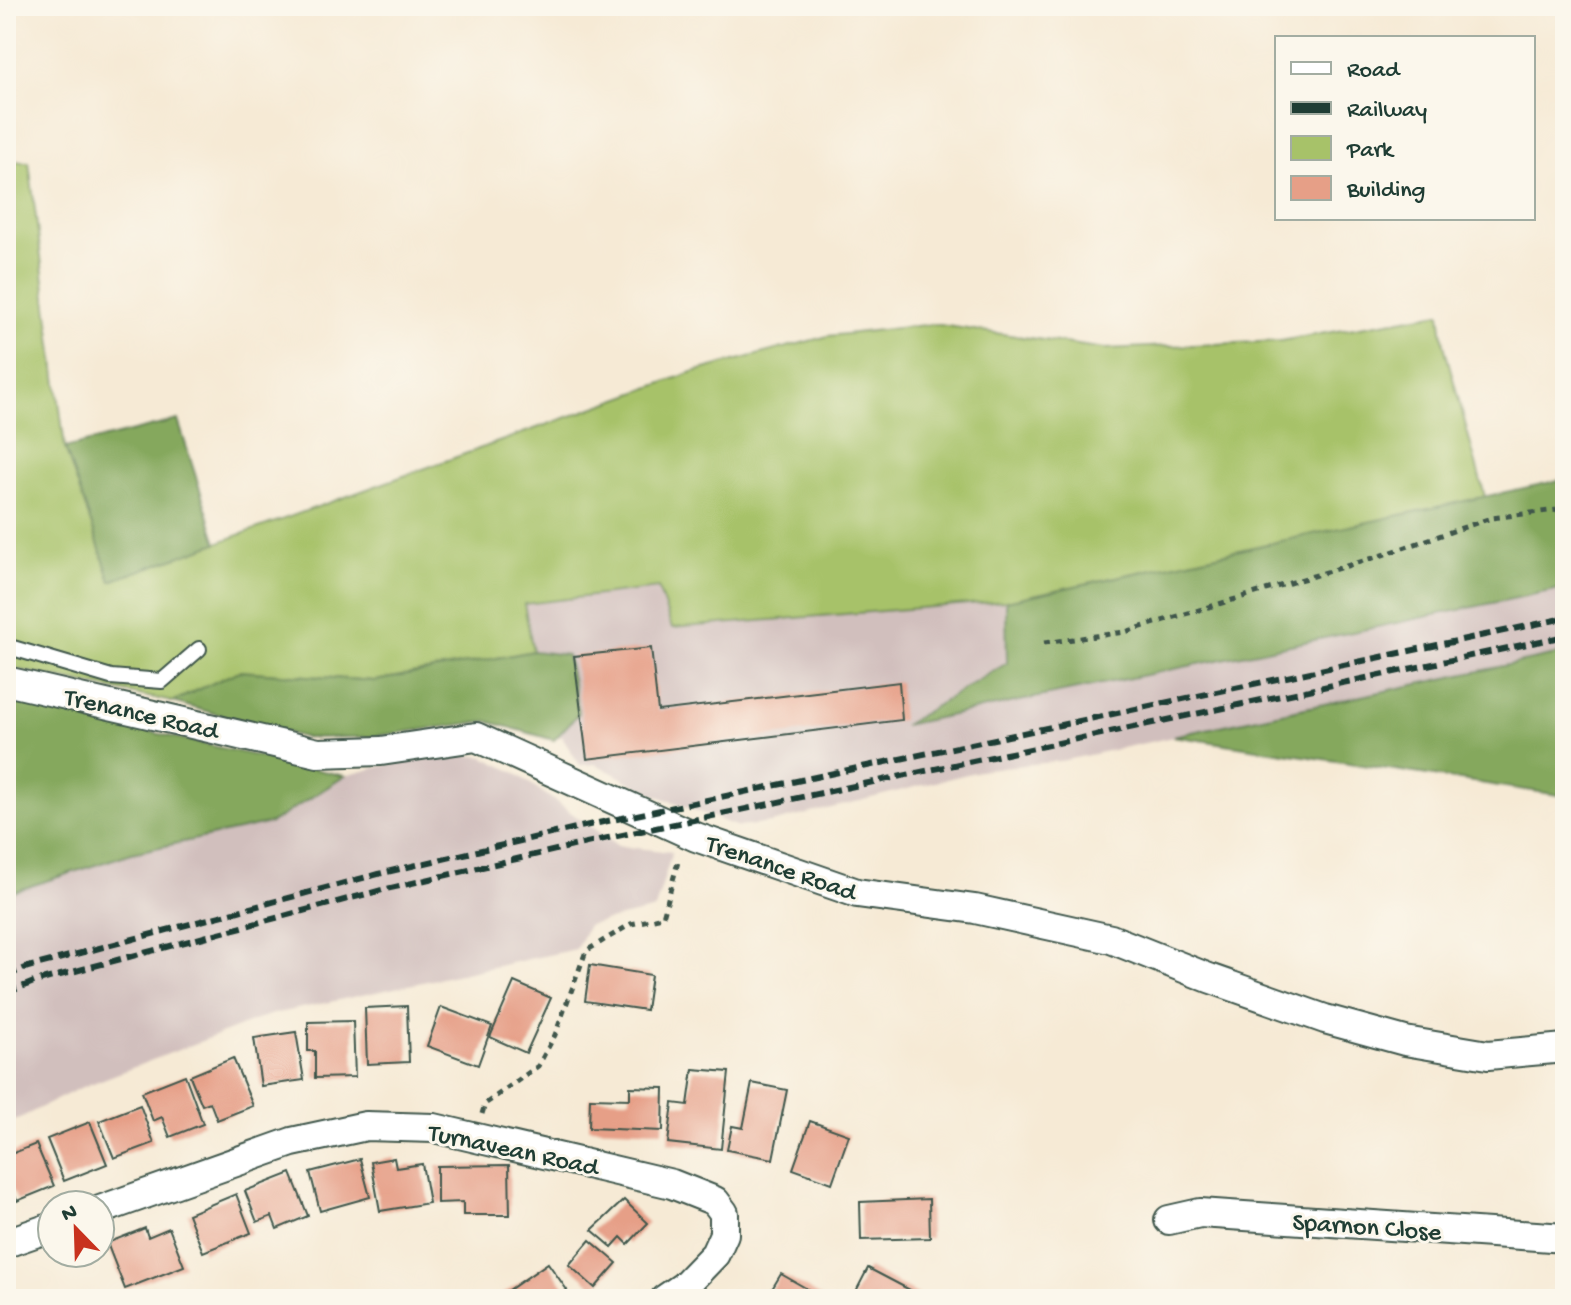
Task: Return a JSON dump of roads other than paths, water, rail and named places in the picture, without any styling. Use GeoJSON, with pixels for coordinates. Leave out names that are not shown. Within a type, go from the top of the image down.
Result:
{"type":"FeatureCollection","features":[{"type":"Feature","properties":{"kind":"street","name":"Trenance Road"},"geometry":{"type":"LineString","coordinates":[[6,681],[318,753],[381,751],[476,737],[524,756],[687,833],[857,893],[975,909],[1111,939],[1325,1019],[1405,1041],[1488,1055],[1565,1048]]}},
{"type":"Feature","properties":{"kind":"street","name":"Turnavean Road"},"geometry":{"type":"LineString","coordinates":[[116,1204],[292,1142],[366,1126],[434,1128],[672,1184],[715,1201],[724,1213],[724,1234],[715,1254],[684,1286],[665,1299]]}},
{"type":"Feature","properties":{"kind":"street","name":"Sparnon Close"},"geometry":{"type":"LineString","coordinates":[[1169,1220],[1200,1213],[1565,1238]]}},
{"type":"Feature","properties":{"kind":"street"},"geometry":{"type":"LineString","coordinates":[[6,1243],[36,1233]]}},
{"type":"Feature","properties":{"kind":"lane"},"geometry":{"type":"LineString","coordinates":[[6,646],[111,677],[162,681],[199,649]]}},
{"type":"Feature","properties":{"kind":"railway"},"geometry":{"type":"LineString","coordinates":[[6,976],[28,967],[378,874],[589,825],[1565,618]]}},
{"type":"Feature","properties":{"kind":"railway"},"geometry":{"type":"LineString","coordinates":[[6,993],[34,982],[382,890],[608,838],[1565,636]]}}]}
